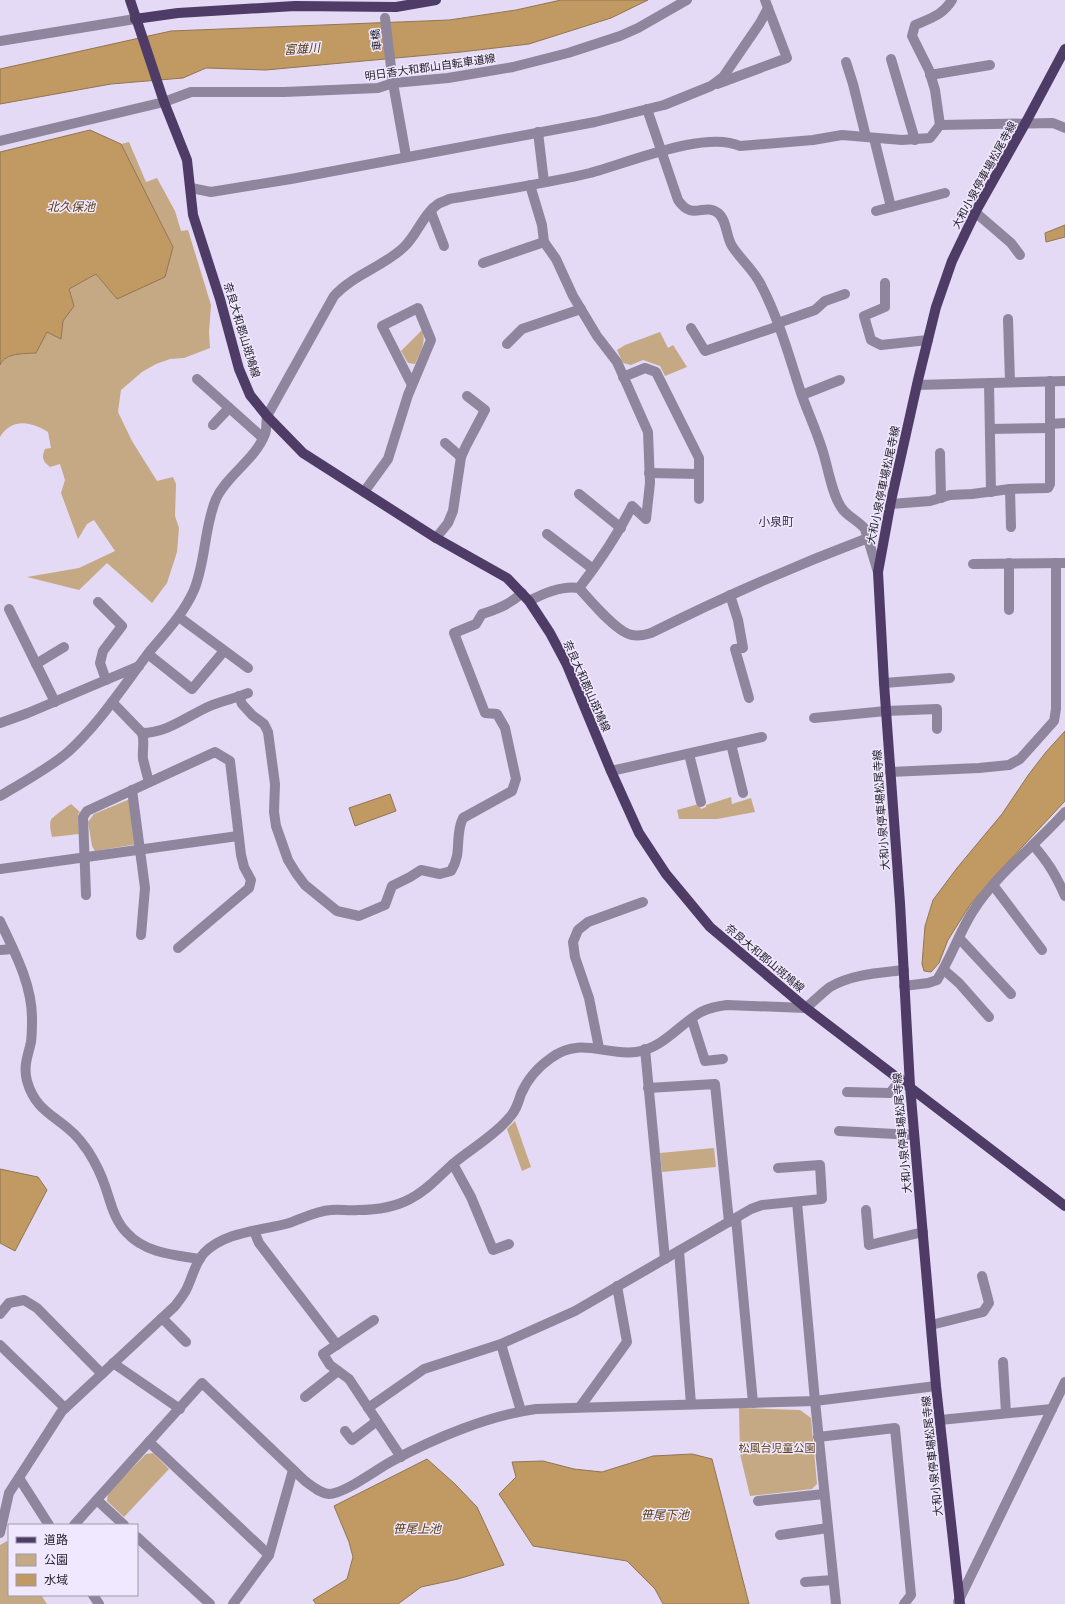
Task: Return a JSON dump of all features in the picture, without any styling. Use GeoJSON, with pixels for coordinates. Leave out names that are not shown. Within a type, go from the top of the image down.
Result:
{"type":"FeatureCollection","features":[{"type":"Feature","properties":{"kind":"main road","name":"奈良大和郡山斑鳩線"},"geometry":{"type":"LineString","coordinates":[[130,0],[136,22],[163,98],[187,160],[193,215],[220,299],[239,369],[250,394],[267,416],[303,453],[436,538],[507,578],[529,601],[550,633],[567,665],[611,771],[639,833],[666,874],[710,927],[806,1008],[901,1079],[1065,1206]]}},
{"type":"Feature","properties":{"kind":"main road"},"geometry":{"type":"LineString","coordinates":[[136,22],[178,13],[295,6],[396,7],[436,0]]}},
{"type":"Feature","properties":{"kind":"main road","name":"大和小泉停車場松尾寺線"},"geometry":{"type":"LineString","coordinates":[[959,1602],[936,1386],[910,1086],[900,903],[884,683],[878,572],[890,504],[917,385],[936,307],[952,261],[976,212],[1065,49]]}},
{"type":"Feature","properties":{"kind":"street","name":"明日香大和郡山自転車道線"},"geometry":{"type":"LineString","coordinates":[[0,141],[191,92],[262,92],[378,88],[393,84],[422,82],[513,67],[620,36],[644,25],[687,0]]}},
{"type":"Feature","properties":{"kind":"street"},"geometry":{"type":"LineString","coordinates":[[940,126],[935,90],[930,75],[912,36],[915,25],[947,9],[952,0]]}},
{"type":"Feature","properties":{"kind":"street"},"geometry":{"type":"LineString","coordinates":[[711,86],[723,77],[760,23],[766,4]]}},
{"type":"Feature","properties":{"kind":"street"},"geometry":{"type":"LineString","coordinates":[[191,188],[211,192],[341,170],[406,156],[595,122],[664,105],[787,58],[766,4]]}},
{"type":"Feature","properties":{"kind":"street","name":"車橋"},"geometry":{"type":"LineString","coordinates":[[385,18],[393,84],[406,156]]}},
{"type":"Feature","properties":{"kind":"street"},"geometry":{"type":"LineString","coordinates":[[0,41],[136,22]]}},
{"type":"Feature","properties":{"kind":"street"},"geometry":{"type":"LineString","coordinates":[[891,59],[915,140]]}},
{"type":"Feature","properties":{"kind":"street"},"geometry":{"type":"LineString","coordinates":[[846,62],[891,207]]}},
{"type":"Feature","properties":{"kind":"street"},"geometry":{"type":"LineString","coordinates":[[930,75],[990,65]]}},
{"type":"Feature","properties":{"kind":"street"},"geometry":{"type":"LineString","coordinates":[[647,109],[678,200],[684,208],[690,211],[711,210],[718,213],[723,221],[732,246],[761,284],[778,324],[841,507],[865,529],[878,572]]}},
{"type":"Feature","properties":{"kind":"street"},"geometry":{"type":"LineString","coordinates":[[0,723],[55,702],[139,666],[153,658],[183,620],[203,560],[217,499],[230,480],[250,459],[263,438],[265,434],[267,416],[334,296],[342,287],[353,279],[394,256],[414,236],[438,204],[450,199],[590,173],[688,145],[708,142],[731,142],[740,146],[813,140],[842,135],[915,140],[930,138],[940,126],[1026,122],[1053,123],[1065,128]]}},
{"type":"Feature","properties":{"kind":"street"},"geometry":{"type":"LineString","coordinates":[[538,132],[544,182]]}},
{"type":"Feature","properties":{"kind":"street"},"geometry":{"type":"LineString","coordinates":[[530,185],[542,225],[542,236],[544,242],[556,259],[581,309],[597,336],[617,362],[648,432],[649,473],[646,519],[632,506],[606,554],[579,588]]}},
{"type":"Feature","properties":{"kind":"street"},"geometry":{"type":"LineString","coordinates":[[876,211],[945,193]]}},
{"type":"Feature","properties":{"kind":"street"},"geometry":{"type":"LineString","coordinates":[[431,212],[444,246]]}},
{"type":"Feature","properties":{"kind":"street"},"geometry":{"type":"LineString","coordinates":[[976,212],[1011,243],[1020,255]]}},
{"type":"Feature","properties":{"kind":"street"},"geometry":{"type":"LineString","coordinates":[[483,263],[544,242]]}},
{"type":"Feature","properties":{"kind":"street"},"geometry":{"type":"LineString","coordinates":[[885,283],[885,307],[864,316],[871,340],[881,345],[928,340]]}},
{"type":"Feature","properties":{"kind":"street"},"geometry":{"type":"LineString","coordinates":[[691,328],[705,351],[814,310],[825,301],[845,294]]}},
{"type":"Feature","properties":{"kind":"street"},"geometry":{"type":"LineString","coordinates":[[364,492],[388,459],[412,385],[431,340],[418,308],[382,326],[412,385]]}},
{"type":"Feature","properties":{"kind":"street"},"geometry":{"type":"LineString","coordinates":[[507,344],[522,329],[581,309]]}},
{"type":"Feature","properties":{"kind":"street"},"geometry":{"type":"LineString","coordinates":[[1008,319],[1010,382]]}},
{"type":"Feature","properties":{"kind":"street"},"geometry":{"type":"LineString","coordinates":[[623,377],[645,368],[656,372],[699,458],[699,499]]}},
{"type":"Feature","properties":{"kind":"street"},"geometry":{"type":"LineString","coordinates":[[197,379],[263,438]]}},
{"type":"Feature","properties":{"kind":"street"},"geometry":{"type":"LineString","coordinates":[[802,395],[840,380]]}},
{"type":"Feature","properties":{"kind":"street"},"geometry":{"type":"LineString","coordinates":[[890,504],[930,501],[950,495],[1010,489],[1048,488],[1050,484],[1050,381]]}},
{"type":"Feature","properties":{"kind":"street"},"geometry":{"type":"LineString","coordinates":[[917,385],[1065,381]]}},
{"type":"Feature","properties":{"kind":"street"},"geometry":{"type":"LineString","coordinates":[[990,383],[991,492]]}},
{"type":"Feature","properties":{"kind":"street"},"geometry":{"type":"LineString","coordinates":[[436,538],[448,523],[453,511],[461,457],[485,410],[467,396]]}},
{"type":"Feature","properties":{"kind":"street"},"geometry":{"type":"LineString","coordinates":[[213,426],[229,408]]}},
{"type":"Feature","properties":{"kind":"street"},"geometry":{"type":"LineString","coordinates":[[990,429],[1050,426],[1065,423]]}},
{"type":"Feature","properties":{"kind":"street"},"geometry":{"type":"LineString","coordinates":[[445,443],[461,457]]}},
{"type":"Feature","properties":{"kind":"street"},"geometry":{"type":"LineString","coordinates":[[940,453],[941,498]]}},
{"type":"Feature","properties":{"kind":"street"},"geometry":{"type":"LineString","coordinates":[[649,473],[699,474]]}},
{"type":"Feature","properties":{"kind":"street"},"geometry":{"type":"LineString","coordinates":[[1010,489],[1011,527]]}},
{"type":"Feature","properties":{"kind":"street"},"geometry":{"type":"LineString","coordinates":[[579,494],[621,528]]}},
{"type":"Feature","properties":{"kind":"street"},"geometry":{"type":"LineString","coordinates":[[547,534],[594,569]]}},
{"type":"Feature","properties":{"kind":"street"},"geometry":{"type":"LineString","coordinates":[[529,601],[545,593],[574,587],[579,588],[621,631],[631,635],[643,635],[651,633],[730,595],[825,554],[868,538]]}},
{"type":"Feature","properties":{"kind":"street"},"geometry":{"type":"LineString","coordinates":[[1009,563],[1009,610]]}},
{"type":"Feature","properties":{"kind":"street"},"geometry":{"type":"LineString","coordinates":[[890,772],[979,768],[1009,765],[1020,760],[1054,721],[1060,654],[1060,563],[973,564]]}},
{"type":"Feature","properties":{"kind":"street"},"geometry":{"type":"LineString","coordinates":[[142,733],[152,733],[165,729],[210,706],[244,695],[242,704],[252,715],[264,724],[268,732],[275,784],[274,812],[276,826],[288,860],[305,885],[330,906],[337,911],[359,916],[385,904],[392,886],[421,870],[440,874],[451,871],[457,861],[459,826],[463,818],[512,792],[516,779],[505,728],[497,714],[485,713],[454,633],[476,624],[482,614],[513,602],[522,593]]}},
{"type":"Feature","properties":{"kind":"street"},"geometry":{"type":"LineString","coordinates":[[730,595],[738,620],[743,648],[735,649],[749,698]]}},
{"type":"Feature","properties":{"kind":"street"},"geometry":{"type":"LineString","coordinates":[[98,602],[122,626],[103,650],[100,663],[106,680]]}},
{"type":"Feature","properties":{"kind":"street"},"geometry":{"type":"LineString","coordinates":[[9,609],[55,702]]}},
{"type":"Feature","properties":{"kind":"street"},"geometry":{"type":"LineString","coordinates":[[183,620],[248,668]]}},
{"type":"Feature","properties":{"kind":"street"},"geometry":{"type":"LineString","coordinates":[[36,664],[64,647]]}},
{"type":"Feature","properties":{"kind":"street"},"geometry":{"type":"LineString","coordinates":[[153,658],[192,689],[224,651]]}},
{"type":"Feature","properties":{"kind":"street"},"geometry":{"type":"LineString","coordinates":[[0,796],[49,766],[67,753],[88,733],[139,666]]}},
{"type":"Feature","properties":{"kind":"street"},"geometry":{"type":"LineString","coordinates":[[884,683],[950,678]]}},
{"type":"Feature","properties":{"kind":"street"},"geometry":{"type":"LineString","coordinates":[[112,702],[142,733],[144,738],[142,744],[144,759],[149,782]]}},
{"type":"Feature","properties":{"kind":"street"},"geometry":{"type":"LineString","coordinates":[[814,718],[886,711],[937,709],[937,730]]}},
{"type":"Feature","properties":{"kind":"street"},"geometry":{"type":"LineString","coordinates":[[611,771],[762,737]]}},
{"type":"Feature","properties":{"kind":"street"},"geometry":{"type":"LineString","coordinates":[[731,744],[743,793]]}},
{"type":"Feature","properties":{"kind":"street"},"geometry":{"type":"LineString","coordinates":[[86,895],[83,817],[87,811],[215,752],[230,761],[238,836],[244,867],[251,880],[250,888],[178,948]]}},
{"type":"Feature","properties":{"kind":"street"},"geometry":{"type":"LineString","coordinates":[[689,754],[701,802]]}},
{"type":"Feature","properties":{"kind":"street"},"geometry":{"type":"LineString","coordinates":[[132,790],[146,888],[141,935]]}},
{"type":"Feature","properties":{"kind":"street"},"geometry":{"type":"LineString","coordinates":[[904,986],[938,980],[972,911],[993,884],[1065,812]]}},
{"type":"Feature","properties":{"kind":"street"},"geometry":{"type":"LineString","coordinates":[[0,869],[238,836]]}},
{"type":"Feature","properties":{"kind":"street"},"geometry":{"type":"LineString","coordinates":[[1033,845],[1047,860],[1056,874],[1064,896]]}},
{"type":"Feature","properties":{"kind":"street"},"geometry":{"type":"LineString","coordinates":[[993,884],[1042,950]]}},
{"type":"Feature","properties":{"kind":"street"},"geometry":{"type":"LineString","coordinates":[[599,1048],[589,998],[574,957],[573,942],[578,930],[588,922],[643,902]]}},
{"type":"Feature","properties":{"kind":"street"},"geometry":{"type":"LineString","coordinates":[[0,921],[13,949],[30,993],[32,1018],[31,1042],[25,1063],[27,1081],[34,1096],[40,1106],[77,1137],[88,1152],[98,1169],[110,1205],[117,1219],[127,1233],[141,1244],[157,1252],[200,1259]]}},
{"type":"Feature","properties":{"kind":"street"},"geometry":{"type":"LineString","coordinates":[[959,938],[1011,994]]}},
{"type":"Feature","properties":{"kind":"street"},"geometry":{"type":"LineString","coordinates":[[0,950],[13,949]]}},
{"type":"Feature","properties":{"kind":"street"},"geometry":{"type":"LineString","coordinates":[[0,1533],[9,1493],[65,1408],[175,1306],[185,1292],[200,1259],[205,1252],[222,1240],[288,1223],[320,1211],[378,1208],[409,1200],[426,1190],[453,1164],[499,1128],[517,1107],[530,1078],[551,1058],[568,1048],[579,1046],[599,1048],[616,1052],[636,1052],[667,1038],[701,1012],[714,1007],[727,1005],[806,1008],[829,988],[841,982],[859,976],[904,970]]}},
{"type":"Feature","properties":{"kind":"street"},"geometry":{"type":"LineString","coordinates":[[944,970],[959,983],[989,1017]]}},
{"type":"Feature","properties":{"kind":"street"},"geometry":{"type":"LineString","coordinates":[[692,1020],[705,1061],[724,1060]]}},
{"type":"Feature","properties":{"kind":"street"},"geometry":{"type":"LineString","coordinates":[[644,1049],[665,1259]]}},
{"type":"Feature","properties":{"kind":"street"},"geometry":{"type":"LineString","coordinates":[[847,1092],[890,1093],[901,1079]]}},
{"type":"Feature","properties":{"kind":"street"},"geometry":{"type":"LineString","coordinates":[[648,1088],[715,1084],[753,1403]]}},
{"type":"Feature","properties":{"kind":"street"},"geometry":{"type":"LineString","coordinates":[[839,1131],[914,1134]]}},
{"type":"Feature","properties":{"kind":"street"},"geometry":{"type":"LineString","coordinates":[[453,1164],[471,1197],[493,1250],[509,1244]]}},
{"type":"Feature","properties":{"kind":"street"},"geometry":{"type":"LineString","coordinates":[[368,1408],[424,1370],[501,1344],[575,1311],[751,1209],[762,1205],[822,1200],[820,1165],[778,1168]]}},
{"type":"Feature","properties":{"kind":"street"},"geometry":{"type":"LineString","coordinates":[[797,1202],[814,1401],[836,1604]]}},
{"type":"Feature","properties":{"kind":"street"},"geometry":{"type":"LineString","coordinates":[[866,1210],[869,1245],[923,1232]]}},
{"type":"Feature","properties":{"kind":"street"},"geometry":{"type":"LineString","coordinates":[[254,1231],[259,1243],[337,1345]]}},
{"type":"Feature","properties":{"kind":"street"},"geometry":{"type":"LineString","coordinates":[[679,1251],[691,1404]]}},
{"type":"Feature","properties":{"kind":"street"},"geometry":{"type":"LineString","coordinates":[[931,1325],[983,1312],[989,1303],[982,1276]]}},
{"type":"Feature","properties":{"kind":"street"},"geometry":{"type":"LineString","coordinates":[[580,1407],[627,1342],[617,1286]]}},
{"type":"Feature","properties":{"kind":"street"},"geometry":{"type":"LineString","coordinates":[[0,1314],[9,1303],[24,1300],[37,1308],[102,1374]]}},
{"type":"Feature","properties":{"kind":"street"},"geometry":{"type":"LineString","coordinates":[[162,1318],[186,1342]]}},
{"type":"Feature","properties":{"kind":"street"},"geometry":{"type":"LineString","coordinates":[[374,1320],[323,1354],[330,1365],[349,1379],[401,1457]]}},
{"type":"Feature","properties":{"kind":"street"},"geometry":{"type":"LineString","coordinates":[[501,1344],[521,1411]]}},
{"type":"Feature","properties":{"kind":"street"},"geometry":{"type":"LineString","coordinates":[[0,1345],[65,1408]]}},
{"type":"Feature","properties":{"kind":"street"},"geometry":{"type":"LineString","coordinates":[[1002,1362],[1006,1413]]}},
{"type":"Feature","properties":{"kind":"street"},"geometry":{"type":"LineString","coordinates":[[113,1363],[180,1408]]}},
{"type":"Feature","properties":{"kind":"street"},"geometry":{"type":"LineString","coordinates":[[305,1397],[338,1371]]}},
{"type":"Feature","properties":{"kind":"street"},"geometry":{"type":"LineString","coordinates":[[959,1602],[1065,1382]]}},
{"type":"Feature","properties":{"kind":"street"},"geometry":{"type":"LineString","coordinates":[[75,1524],[202,1383],[305,1482],[320,1492],[330,1494],[343,1490],[401,1457],[443,1436],[521,1411],[580,1407],[814,1401],[936,1386]]}},
{"type":"Feature","properties":{"kind":"street"},"geometry":{"type":"LineString","coordinates":[[940,1420],[1052,1408]]}},
{"type":"Feature","properties":{"kind":"street"},"geometry":{"type":"LineString","coordinates":[[344,1431],[352,1440],[377,1421]]}},
{"type":"Feature","properties":{"kind":"street"},"geometry":{"type":"LineString","coordinates":[[818,1437],[895,1428],[911,1596],[904,1604]]}},
{"type":"Feature","properties":{"kind":"street"},"geometry":{"type":"LineString","coordinates":[[149,1442],[269,1555]]}},
{"type":"Feature","properties":{"kind":"street"},"geometry":{"type":"LineString","coordinates":[[233,1604],[269,1555],[293,1470]]}},
{"type":"Feature","properties":{"kind":"street"},"geometry":{"type":"LineString","coordinates":[[19,1478],[48,1524]]}},
{"type":"Feature","properties":{"kind":"street"},"geometry":{"type":"LineString","coordinates":[[758,1501],[824,1494]]}},
{"type":"Feature","properties":{"kind":"street"},"geometry":{"type":"LineString","coordinates":[[97,1500],[123,1524]]}},
{"type":"Feature","properties":{"kind":"street"},"geometry":{"type":"LineString","coordinates":[[780,1535],[828,1528]]}},
{"type":"Feature","properties":{"kind":"street"},"geometry":{"type":"LineString","coordinates":[[138,1538],[210,1604]]}},
{"type":"Feature","properties":{"kind":"street"},"geometry":{"type":"LineString","coordinates":[[805,1582],[833,1580]]}},
{"type":"Feature","properties":{"kind":"green space"},"geometry":{"type":"Polygon","coordinates":[[[129,142],[146,182],[157,178],[175,211],[181,231],[188,230],[211,305],[209,332],[210,348],[184,358],[170,359],[156,364],[142,372],[121,390],[118,412],[132,441],[157,481],[173,477],[176,484],[175,516],[179,528],[177,552],[167,583],[152,603],[107,563],[79,590],[27,577],[79,568],[115,551],[94,520],[87,524],[78,539],[61,493],[65,480],[60,464],[50,467],[43,459],[45,449],[51,448],[48,432],[35,426],[22,423],[10,426],[0,437],[0,365],[3,361],[6,358],[16,354],[36,353],[47,332],[61,339],[63,321],[74,306],[69,289],[96,274],[117,299],[173,247],[121,144],[129,142]]]}},
{"type":"Feature","properties":{"kind":"green space"},"geometry":{"type":"Polygon","coordinates":[[[422,330],[424,339],[421,352],[415,364],[408,363],[401,351],[422,330]]]}},
{"type":"Feature","properties":{"kind":"green space"},"geometry":{"type":"Polygon","coordinates":[[[660,332],[668,348],[673,345],[687,367],[665,376],[660,366],[643,360],[631,365],[623,363],[617,350],[625,345],[660,332]]]}},
{"type":"Feature","properties":{"kind":"green space"},"geometry":{"type":"Polygon","coordinates":[[[731,797],[732,804],[751,798],[755,812],[717,819],[679,819],[677,810],[699,804],[701,809],[706,807],[706,805],[731,797]]]}},
{"type":"Feature","properties":{"kind":"green space"},"geometry":{"type":"Polygon","coordinates":[[[130,799],[138,844],[95,851],[92,846],[88,822],[94,814],[130,799]]]}},
{"type":"Feature","properties":{"kind":"green space"},"geometry":{"type":"Polygon","coordinates":[[[71,804],[80,812],[78,814],[79,834],[52,837],[50,826],[51,820],[71,804]]]}},
{"type":"Feature","properties":{"kind":"green space"},"geometry":{"type":"Polygon","coordinates":[[[515,1121],[531,1167],[522,1171],[507,1129],[515,1121]]]}},
{"type":"Feature","properties":{"kind":"green space"},"geometry":{"type":"Polygon","coordinates":[[[714,1148],[716,1167],[662,1172],[660,1153],[714,1148]]]}},
{"type":"Feature","properties":{"kind":"green space","name":"松風台児童公園"},"geometry":{"type":"Polygon","coordinates":[[[739,1408],[800,1410],[811,1418],[817,1484],[812,1489],[750,1496],[740,1454],[739,1408]]]}},
{"type":"Feature","properties":{"kind":"green space"},"geometry":{"type":"Polygon","coordinates":[[[153,1453],[169,1469],[124,1517],[107,1501],[108,1493],[146,1454],[153,1453]]]}},
{"type":"Feature","properties":{"kind":"green space"},"geometry":{"type":"Polygon","coordinates":[[[7,1541],[8,1542],[8,1596],[42,1596],[47,1604],[0,1604],[0,1545],[7,1541]]]}},
{"type":"Feature","properties":{"kind":"water","name":"富雄川"},"geometry":{"type":"Polygon","coordinates":[[[561,0],[648,0],[611,18],[529,44],[461,52],[266,70],[206,68],[183,78],[111,84],[0,104],[0,69],[171,31],[449,20],[516,10],[561,0]]]}},
{"type":"Feature","properties":{"kind":"water","name":"北久保池"},"geometry":{"type":"Polygon","coordinates":[[[90,130],[121,144],[173,247],[165,277],[117,299],[96,274],[69,289],[74,306],[63,321],[61,339],[47,332],[36,353],[16,354],[6,358],[0,365],[0,152],[90,130]]]}},
{"type":"Feature","properties":{"kind":"water"},"geometry":{"type":"Polygon","coordinates":[[[1065,225],[1065,237],[1046,242],[1045,233],[1065,225]]]}},
{"type":"Feature","properties":{"kind":"water"},"geometry":{"type":"Polygon","coordinates":[[[1065,731],[1065,801],[970,905],[948,940],[939,963],[931,972],[924,971],[922,964],[925,926],[933,900],[957,868],[1002,814],[1046,752],[1065,731]]]}},
{"type":"Feature","properties":{"kind":"water"},"geometry":{"type":"Polygon","coordinates":[[[390,794],[396,811],[355,826],[349,808],[390,794]]]}},
{"type":"Feature","properties":{"kind":"water"},"geometry":{"type":"Polygon","coordinates":[[[0,1169],[38,1177],[47,1190],[15,1251],[0,1243],[0,1169]]]}},
{"type":"Feature","properties":{"kind":"water","name":"笹尾下池"},"geometry":{"type":"Polygon","coordinates":[[[692,1454],[712,1459],[749,1604],[663,1604],[655,1589],[627,1561],[533,1546],[499,1494],[516,1477],[512,1462],[543,1461],[574,1469],[602,1472],[653,1456],[692,1454]]]}},
{"type":"Feature","properties":{"kind":"water","name":"笹尾上池"},"geometry":{"type":"Polygon","coordinates":[[[427,1459],[455,1484],[477,1507],[504,1565],[458,1579],[421,1587],[398,1604],[316,1604],[313,1600],[347,1579],[353,1557],[349,1542],[334,1506],[427,1459]]]}},
{"type":"Feature","properties":{"kind":"district","name":"小泉町"},"geometry":{"type":"Point","coordinates":[776,522]}}]}
